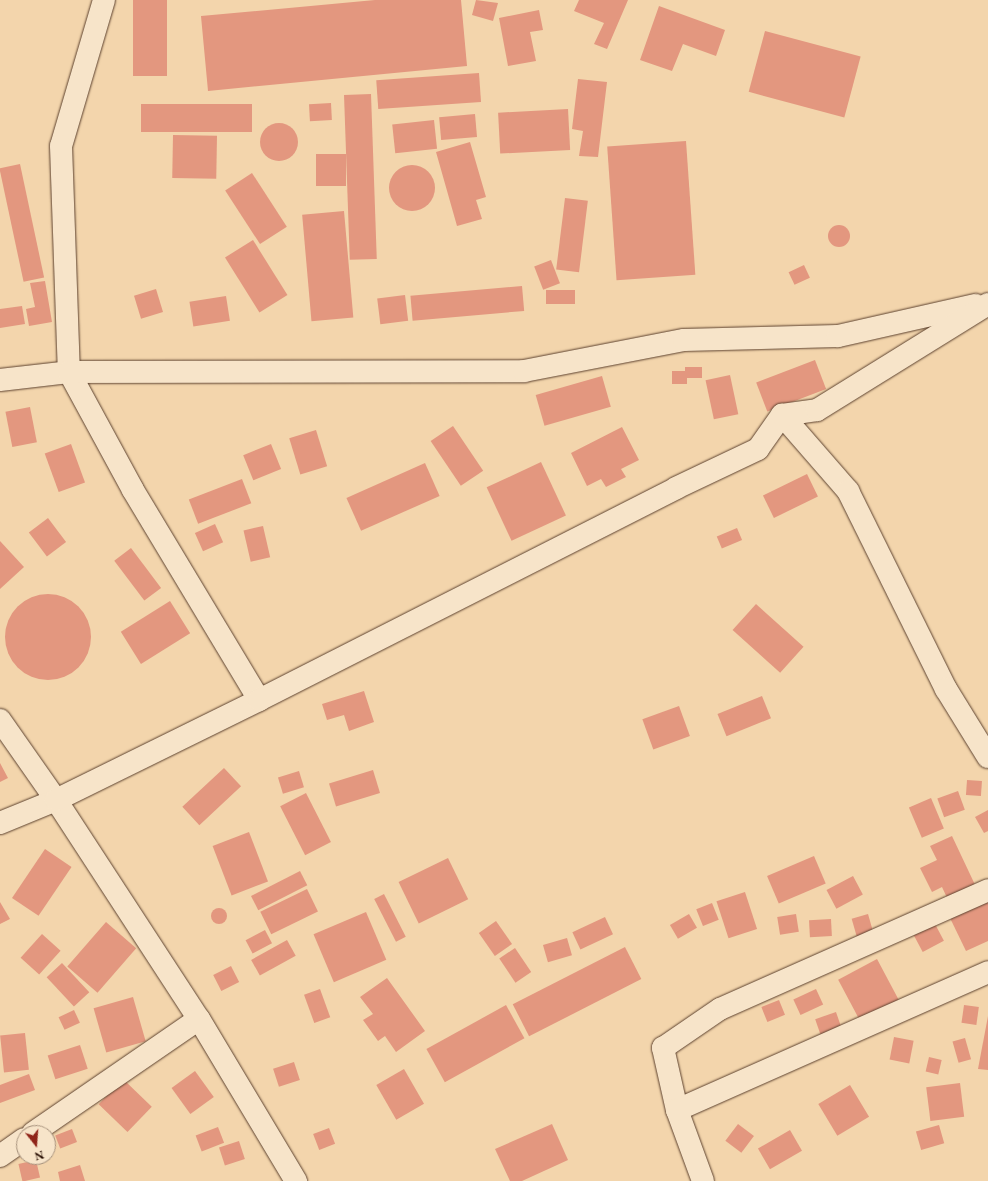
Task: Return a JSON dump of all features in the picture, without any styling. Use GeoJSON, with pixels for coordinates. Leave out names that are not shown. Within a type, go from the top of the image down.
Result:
{"type":"FeatureCollection","features":[{"type":"Feature","properties":{"kind":"street"},"geometry":{"type":"LineString","coordinates":[[104,0],[61,146],[69,372],[133,490],[259,700]]}},
{"type":"Feature","properties":{"kind":"street"},"geometry":{"type":"LineString","coordinates":[[0,380],[69,372],[524,371],[684,340],[838,336],[988,303]]}},
{"type":"Feature","properties":{"kind":"street"},"geometry":{"type":"LineString","coordinates":[[0,823],[56,800],[259,700],[676,488],[758,449],[782,416],[817,410],[988,303]]}},
{"type":"Feature","properties":{"kind":"street"},"geometry":{"type":"LineString","coordinates":[[782,416],[848,491],[946,689],[988,757]]}},
{"type":"Feature","properties":{"kind":"street"},"geometry":{"type":"LineString","coordinates":[[0,720],[56,800],[199,1019],[296,1181]]}},
{"type":"Feature","properties":{"kind":"street"},"geometry":{"type":"LineString","coordinates":[[703,1181],[677,1110],[663,1048],[720,1009],[988,890]]}},
{"type":"Feature","properties":{"kind":"street"},"geometry":{"type":"LineString","coordinates":[[677,1110],[988,972]]}},
{"type":"Feature","properties":{"kind":"street"},"geometry":{"type":"LineString","coordinates":[[45,1125],[199,1019]]}},
{"type":"Feature","properties":{"kind":"street"},"geometry":{"type":"LineString","coordinates":[[0,1156],[16,1145]]}},
{"type":"Feature","properties":{"kind":"building"},"geometry":{"type":"Polygon","coordinates":[[[133,0],[167,0],[167,76],[133,76],[133,0]]]}},
{"type":"Feature","properties":{"kind":"building"},"geometry":{"type":"Polygon","coordinates":[[[375,0],[461,0],[467,66],[208,91],[201,16],[375,0]]]}},
{"type":"Feature","properties":{"kind":"building"},"geometry":{"type":"Polygon","coordinates":[[[476,0],[498,3],[493,21],[472,15],[476,0]]]}},
{"type":"Feature","properties":{"kind":"building"},"geometry":{"type":"Polygon","coordinates":[[[579,0],[628,0],[607,49],[594,44],[604,23],[574,11],[579,0]]]}},
{"type":"Feature","properties":{"kind":"building"},"geometry":{"type":"Polygon","coordinates":[[[659,6],[725,30],[716,56],[683,44],[672,71],[640,60],[659,6]]]}},
{"type":"Feature","properties":{"kind":"building"},"geometry":{"type":"Polygon","coordinates":[[[539,10],[543,30],[530,32],[536,61],[508,66],[499,18],[539,10]]]}},
{"type":"Feature","properties":{"kind":"building"},"geometry":{"type":"Polygon","coordinates":[[[765,31],[861,57],[844,117],[749,92],[765,31]]]}},
{"type":"Feature","properties":{"kind":"building"},"geometry":{"type":"Polygon","coordinates":[[[479,73],[481,102],[378,109],[376,80],[479,73]]]}},
{"type":"Feature","properties":{"kind":"building"},"geometry":{"type":"Polygon","coordinates":[[[578,79],[607,82],[598,157],[579,156],[583,131],[572,129],[578,79]]]}},
{"type":"Feature","properties":{"kind":"building"},"geometry":{"type":"Polygon","coordinates":[[[371,94],[377,259],[350,260],[344,95],[371,94]]]}},
{"type":"Feature","properties":{"kind":"building"},"geometry":{"type":"Polygon","coordinates":[[[331,103],[332,120],[310,121],[309,104],[331,103]]]}},
{"type":"Feature","properties":{"kind":"building"},"geometry":{"type":"Polygon","coordinates":[[[141,104],[252,104],[252,132],[141,132],[141,104]]]}},
{"type":"Feature","properties":{"kind":"building"},"geometry":{"type":"Polygon","coordinates":[[[568,109],[570,150],[500,154],[498,113],[568,109]]]}},
{"type":"Feature","properties":{"kind":"building"},"geometry":{"type":"Polygon","coordinates":[[[475,114],[477,137],[441,140],[439,117],[475,114]]]}},
{"type":"Feature","properties":{"kind":"building"},"geometry":{"type":"Polygon","coordinates":[[[434,120],[437,149],[395,153],[392,124],[434,120]]]}},
{"type":"Feature","properties":{"kind":"building"},"geometry":{"type":"Polygon","coordinates":[[[279,123],[289,126],[295,132],[298,142],[295,152],[289,158],[279,161],[269,158],[263,152],[260,142],[263,132],[269,126],[279,123]]]}},
{"type":"Feature","properties":{"kind":"building"},"geometry":{"type":"Polygon","coordinates":[[[173,135],[217,136],[216,179],[172,178],[173,135]]]}},
{"type":"Feature","properties":{"kind":"building"},"geometry":{"type":"Polygon","coordinates":[[[686,141],[695,275],[617,280],[607,147],[686,141]]]}},
{"type":"Feature","properties":{"kind":"building"},"geometry":{"type":"Polygon","coordinates":[[[470,142],[486,197],[476,200],[482,219],[457,226],[436,152],[470,142]]]}},
{"type":"Feature","properties":{"kind":"building"},"geometry":{"type":"Polygon","coordinates":[[[316,154],[346,154],[346,186],[316,186],[316,154]]]}},
{"type":"Feature","properties":{"kind":"building"},"geometry":{"type":"Polygon","coordinates":[[[20,164],[44,277],[24,282],[0,171],[0,168],[20,164]]]}},
{"type":"Feature","properties":{"kind":"building"},"geometry":{"type":"Polygon","coordinates":[[[407,165],[417,165],[425,169],[431,175],[435,183],[435,193],[431,201],[425,207],[417,211],[407,211],[399,207],[393,201],[389,193],[389,183],[393,175],[399,169],[407,165]]]}},
{"type":"Feature","properties":{"kind":"building"},"geometry":{"type":"Polygon","coordinates":[[[252,173],[287,227],[260,244],[225,190],[252,173]]]}},
{"type":"Feature","properties":{"kind":"building"},"geometry":{"type":"Polygon","coordinates":[[[565,198],[588,201],[579,272],[556,269],[565,198]]]}},
{"type":"Feature","properties":{"kind":"building"},"geometry":{"type":"Polygon","coordinates":[[[344,211],[353,318],[311,321],[302,215],[344,211]]]}},
{"type":"Feature","properties":{"kind":"building"},"geometry":{"type":"Polygon","coordinates":[[[839,225],[847,228],[850,236],[847,244],[839,247],[831,244],[828,236],[831,228],[839,225]]]}},
{"type":"Feature","properties":{"kind":"building"},"geometry":{"type":"Polygon","coordinates":[[[253,240],[287,295],[259,313],[225,257],[253,240]]]}},
{"type":"Feature","properties":{"kind":"building"},"geometry":{"type":"Polygon","coordinates":[[[551,260],[560,283],[543,290],[534,266],[551,260]]]}},
{"type":"Feature","properties":{"kind":"building"},"geometry":{"type":"Polygon","coordinates":[[[804,265],[810,278],[795,285],[789,272],[804,265]]]}},
{"type":"Feature","properties":{"kind":"building"},"geometry":{"type":"Polygon","coordinates":[[[45,281],[52,322],[29,326],[26,309],[35,307],[30,283],[45,281]]]}},
{"type":"Feature","properties":{"kind":"building"},"geometry":{"type":"Polygon","coordinates":[[[522,286],[524,311],[413,321],[410,296],[522,286]]]}},
{"type":"Feature","properties":{"kind":"building"},"geometry":{"type":"Polygon","coordinates":[[[156,289],[163,312],[141,319],[134,296],[156,289]]]}},
{"type":"Feature","properties":{"kind":"building"},"geometry":{"type":"Polygon","coordinates":[[[546,290],[575,290],[575,304],[546,304],[546,290]]]}},
{"type":"Feature","properties":{"kind":"building"},"geometry":{"type":"Polygon","coordinates":[[[405,295],[408,321],[380,324],[377,298],[405,295]]]}},
{"type":"Feature","properties":{"kind":"building"},"geometry":{"type":"Polygon","coordinates":[[[226,296],[230,321],[193,326],[189,302],[226,296]]]}},
{"type":"Feature","properties":{"kind":"building"},"geometry":{"type":"Polygon","coordinates":[[[22,306],[25,324],[0,328],[0,309],[22,306]]]}},
{"type":"Feature","properties":{"kind":"building"},"geometry":{"type":"Polygon","coordinates":[[[815,360],[826,389],[767,412],[756,383],[815,360]]]}},
{"type":"Feature","properties":{"kind":"building"},"geometry":{"type":"Polygon","coordinates":[[[685,367],[702,367],[702,378],[687,378],[687,384],[672,384],[672,371],[685,371],[685,367]]]}},
{"type":"Feature","properties":{"kind":"building"},"geometry":{"type":"Polygon","coordinates":[[[730,375],[738,414],[714,419],[706,380],[730,375]]]}},
{"type":"Feature","properties":{"kind":"building"},"geometry":{"type":"Polygon","coordinates":[[[602,376],[611,407],[544,426],[536,395],[602,376]]]}},
{"type":"Feature","properties":{"kind":"building"},"geometry":{"type":"Polygon","coordinates":[[[30,407],[37,442],[12,447],[5,412],[30,407]]]}},
{"type":"Feature","properties":{"kind":"building"},"geometry":{"type":"Polygon","coordinates":[[[453,426],[483,471],[461,486],[431,441],[453,426]]]}},
{"type":"Feature","properties":{"kind":"building"},"geometry":{"type":"Polygon","coordinates":[[[622,427],[639,460],[621,469],[626,477],[606,487],[601,479],[587,486],[571,453],[622,427]]]}},
{"type":"Feature","properties":{"kind":"building"},"geometry":{"type":"Polygon","coordinates":[[[316,430],[327,466],[300,475],[289,438],[316,430]]]}},
{"type":"Feature","properties":{"kind":"building"},"geometry":{"type":"Polygon","coordinates":[[[71,444],[85,483],[59,492],[45,454],[71,444]]]}},
{"type":"Feature","properties":{"kind":"building"},"geometry":{"type":"Polygon","coordinates":[[[271,444],[281,469],[253,480],[243,455],[271,444]]]}},
{"type":"Feature","properties":{"kind":"building"},"geometry":{"type":"Polygon","coordinates":[[[541,462],[566,515],[512,541],[487,487],[541,462]]]}},
{"type":"Feature","properties":{"kind":"building"},"geometry":{"type":"Polygon","coordinates":[[[425,463],[440,496],[361,531],[346,498],[425,463]]]}},
{"type":"Feature","properties":{"kind":"building"},"geometry":{"type":"Polygon","coordinates":[[[807,474],[818,496],[774,518],[763,495],[807,474]]]}},
{"type":"Feature","properties":{"kind":"building"},"geometry":{"type":"Polygon","coordinates":[[[242,479],[251,503],[198,524],[189,499],[242,479]]]}},
{"type":"Feature","properties":{"kind":"building"},"geometry":{"type":"Polygon","coordinates":[[[48,518],[66,542],[47,556],[29,532],[48,518]]]}},
{"type":"Feature","properties":{"kind":"building"},"geometry":{"type":"Polygon","coordinates":[[[215,524],[223,542],[203,551],[195,533],[215,524]]]}},
{"type":"Feature","properties":{"kind":"building"},"geometry":{"type":"Polygon","coordinates":[[[263,526],[270,557],[251,562],[244,530],[263,526]]]}},
{"type":"Feature","properties":{"kind":"building"},"geometry":{"type":"Polygon","coordinates":[[[737,528],[742,540],[722,549],[717,537],[737,528]]]}},
{"type":"Feature","properties":{"kind":"building"},"geometry":{"type":"Polygon","coordinates":[[[0,541],[24,567],[0,589],[0,541]]]}},
{"type":"Feature","properties":{"kind":"building"},"geometry":{"type":"Polygon","coordinates":[[[131,548],[161,588],[144,601],[114,561],[131,548]]]}},
{"type":"Feature","properties":{"kind":"building"},"geometry":{"type":"Polygon","coordinates":[[[48,594],[64,598],[78,607],[87,621],[91,637],[87,653],[78,667],[64,676],[48,680],[32,676],[18,667],[9,653],[5,637],[9,621],[18,607],[32,598],[48,594]]]}},
{"type":"Feature","properties":{"kind":"building"},"geometry":{"type":"Polygon","coordinates":[[[170,601],[190,633],[141,664],[121,632],[170,601]]]}},
{"type":"Feature","properties":{"kind":"building"},"geometry":{"type":"Polygon","coordinates":[[[756,604],[804,647],[780,673],[733,630],[756,604]]]}},
{"type":"Feature","properties":{"kind":"building"},"geometry":{"type":"Polygon","coordinates":[[[364,691],[374,722],[349,731],[344,715],[327,720],[322,704],[364,691]]]}},
{"type":"Feature","properties":{"kind":"building"},"geometry":{"type":"Polygon","coordinates":[[[762,696],[771,718],[726,736],[717,714],[762,696]]]}},
{"type":"Feature","properties":{"kind":"building"},"geometry":{"type":"Polygon","coordinates":[[[679,706],[690,736],[653,749],[642,719],[679,706]]]}},
{"type":"Feature","properties":{"kind":"building"},"geometry":{"type":"Polygon","coordinates":[[[0,763],[8,778],[0,782],[0,763]]]}},
{"type":"Feature","properties":{"kind":"building"},"geometry":{"type":"Polygon","coordinates":[[[224,768],[241,786],[199,825],[182,807],[224,768]]]}},
{"type":"Feature","properties":{"kind":"building"},"geometry":{"type":"Polygon","coordinates":[[[373,770],[380,793],[336,806],[329,783],[373,770]]]}},
{"type":"Feature","properties":{"kind":"building"},"geometry":{"type":"Polygon","coordinates":[[[299,771],[304,787],[283,794],[278,777],[299,771]]]}},
{"type":"Feature","properties":{"kind":"building"},"geometry":{"type":"Polygon","coordinates":[[[967,780],[982,781],[981,796],[966,795],[967,780]]]}},
{"type":"Feature","properties":{"kind":"building"},"geometry":{"type":"Polygon","coordinates":[[[958,791],[965,810],[944,817],[937,799],[958,791]]]}},
{"type":"Feature","properties":{"kind":"building"},"geometry":{"type":"Polygon","coordinates":[[[306,793],[331,842],[305,855],[280,806],[306,793]]]}},
{"type":"Feature","properties":{"kind":"building"},"geometry":{"type":"Polygon","coordinates":[[[931,798],[944,828],[922,838],[909,807],[931,798]]]}},
{"type":"Feature","properties":{"kind":"building"},"geometry":{"type":"Polygon","coordinates":[[[988,810],[988,831],[984,833],[975,817],[988,810]]]}},
{"type":"Feature","properties":{"kind":"building"},"geometry":{"type":"Polygon","coordinates":[[[249,832],[268,881],[232,895],[213,846],[249,832]]]}},
{"type":"Feature","properties":{"kind":"building"},"geometry":{"type":"Polygon","coordinates":[[[952,836],[977,889],[949,902],[942,887],[932,892],[920,868],[937,860],[930,846],[952,836]]]}},
{"type":"Feature","properties":{"kind":"building"},"geometry":{"type":"Polygon","coordinates":[[[45,849],[72,867],[39,916],[12,898],[45,849]]]}},
{"type":"Feature","properties":{"kind":"building"},"geometry":{"type":"Polygon","coordinates":[[[814,856],[826,884],[779,904],[767,876],[814,856]]]}},
{"type":"Feature","properties":{"kind":"building"},"geometry":{"type":"Polygon","coordinates":[[[448,858],[468,899],[419,923],[399,882],[448,858]]]}},
{"type":"Feature","properties":{"kind":"building"},"geometry":{"type":"Polygon","coordinates":[[[300,871],[307,885],[258,910],[251,896],[300,871]]]}},
{"type":"Feature","properties":{"kind":"building"},"geometry":{"type":"Polygon","coordinates":[[[853,876],[863,895],[836,909],[827,890],[853,876]]]}},
{"type":"Feature","properties":{"kind":"building"},"geometry":{"type":"Polygon","coordinates":[[[307,889],[318,911],[271,934],[260,912],[307,889]]]}},
{"type":"Feature","properties":{"kind":"building"},"geometry":{"type":"Polygon","coordinates":[[[745,892],[757,929],[729,938],[716,901],[745,892]]]}},
{"type":"Feature","properties":{"kind":"building"},"geometry":{"type":"Polygon","coordinates":[[[384,894],[406,937],[396,942],[374,899],[384,894]]]}},
{"type":"Feature","properties":{"kind":"building"},"geometry":{"type":"Polygon","coordinates":[[[988,901],[988,941],[966,951],[950,918],[988,901]]]}},
{"type":"Feature","properties":{"kind":"building"},"geometry":{"type":"Polygon","coordinates":[[[0,902],[10,919],[0,924],[0,902]]]}},
{"type":"Feature","properties":{"kind":"building"},"geometry":{"type":"Polygon","coordinates":[[[712,903],[719,920],[703,926],[696,909],[712,903]]]}},
{"type":"Feature","properties":{"kind":"building"},"geometry":{"type":"Polygon","coordinates":[[[219,908],[226,913],[227,916],[222,923],[219,924],[212,919],[211,916],[216,909],[219,908]]]}},
{"type":"Feature","properties":{"kind":"building"},"geometry":{"type":"Polygon","coordinates":[[[366,912],[386,960],[334,982],[314,934],[366,912]]]}},
{"type":"Feature","properties":{"kind":"building"},"geometry":{"type":"Polygon","coordinates":[[[689,914],[697,928],[678,939],[670,925],[689,914]]]}},
{"type":"Feature","properties":{"kind":"building"},"geometry":{"type":"Polygon","coordinates":[[[796,914],[799,932],[780,935],[777,917],[796,914]]]}},
{"type":"Feature","properties":{"kind":"building"},"geometry":{"type":"Polygon","coordinates":[[[868,914],[873,932],[857,937],[852,919],[868,914]]]}},
{"type":"Feature","properties":{"kind":"building"},"geometry":{"type":"Polygon","coordinates":[[[605,917],[613,934],[580,949],[572,932],[605,917]]]}},
{"type":"Feature","properties":{"kind":"building"},"geometry":{"type":"Polygon","coordinates":[[[831,919],[832,936],[810,937],[809,920],[831,919]]]}},
{"type":"Feature","properties":{"kind":"building"},"geometry":{"type":"Polygon","coordinates":[[[496,921],[512,944],[495,956],[479,933],[496,921]]]}},
{"type":"Feature","properties":{"kind":"building"},"geometry":{"type":"Polygon","coordinates":[[[106,922],[136,948],[97,993],[67,967],[106,922]]]}},
{"type":"Feature","properties":{"kind":"building"},"geometry":{"type":"Polygon","coordinates":[[[935,924],[944,941],[923,952],[914,935],[935,924]]]}},
{"type":"Feature","properties":{"kind":"building"},"geometry":{"type":"Polygon","coordinates":[[[265,930],[272,943],[253,954],[246,940],[265,930]]]}},
{"type":"Feature","properties":{"kind":"building"},"geometry":{"type":"Polygon","coordinates":[[[42,934],[61,951],[39,975],[21,958],[42,934]]]}},
{"type":"Feature","properties":{"kind":"building"},"geometry":{"type":"Polygon","coordinates":[[[567,938],[572,955],[548,962],[543,945],[567,938]]]}},
{"type":"Feature","properties":{"kind":"building"},"geometry":{"type":"Polygon","coordinates":[[[287,940],[296,956],[260,976],[251,960],[287,940]]]}},
{"type":"Feature","properties":{"kind":"building"},"geometry":{"type":"Polygon","coordinates":[[[625,947],[641,979],[529,1036],[513,1004],[625,947]]]}},
{"type":"Feature","properties":{"kind":"building"},"geometry":{"type":"Polygon","coordinates":[[[515,948],[531,972],[515,983],[499,959],[515,948]]]}},
{"type":"Feature","properties":{"kind":"building"},"geometry":{"type":"Polygon","coordinates":[[[877,959],[899,1000],[860,1021],[838,980],[877,959]]]}},
{"type":"Feature","properties":{"kind":"building"},"geometry":{"type":"Polygon","coordinates":[[[62,963],[89,992],[74,1007],[47,977],[62,963]]]}},
{"type":"Feature","properties":{"kind":"building"},"geometry":{"type":"Polygon","coordinates":[[[231,966],[239,982],[221,991],[213,975],[231,966]]]}},
{"type":"Feature","properties":{"kind":"building"},"geometry":{"type":"Polygon","coordinates":[[[387,978],[425,1031],[396,1052],[385,1036],[378,1041],[363,1020],[373,1014],[360,997],[387,978]]]}},
{"type":"Feature","properties":{"kind":"building"},"geometry":{"type":"Polygon","coordinates":[[[320,989],[330,1017],[314,1023],[304,995],[320,989]]]}},
{"type":"Feature","properties":{"kind":"building"},"geometry":{"type":"Polygon","coordinates":[[[816,989],[823,1004],[801,1015],[793,1000],[816,989]]]}},
{"type":"Feature","properties":{"kind":"building"},"geometry":{"type":"Polygon","coordinates":[[[133,997],[146,1041],[106,1053],[94,1008],[133,997]]]}},
{"type":"Feature","properties":{"kind":"building"},"geometry":{"type":"Polygon","coordinates":[[[779,1000],[785,1015],[767,1022],[761,1007],[779,1000]]]}},
{"type":"Feature","properties":{"kind":"building"},"geometry":{"type":"Polygon","coordinates":[[[506,1005],[524,1038],[445,1082],[426,1049],[506,1005]]]}},
{"type":"Feature","properties":{"kind":"building"},"geometry":{"type":"Polygon","coordinates":[[[964,1005],[979,1007],[976,1025],[961,1023],[964,1005]]]}},
{"type":"Feature","properties":{"kind":"building"},"geometry":{"type":"Polygon","coordinates":[[[74,1010],[80,1023],[65,1030],[59,1017],[74,1010]]]}},
{"type":"Feature","properties":{"kind":"building"},"geometry":{"type":"Polygon","coordinates":[[[836,1012],[843,1032],[822,1039],[815,1019],[836,1012]]]}},
{"type":"Feature","properties":{"kind":"building"},"geometry":{"type":"Polygon","coordinates":[[[988,1016],[988,1070],[978,1069],[988,1016]]]}},
{"type":"Feature","properties":{"kind":"building"},"geometry":{"type":"Polygon","coordinates":[[[25,1033],[29,1070],[4,1072],[0,1036],[25,1033]]]}},
{"type":"Feature","properties":{"kind":"building"},"geometry":{"type":"Polygon","coordinates":[[[894,1037],[914,1041],[909,1063],[890,1060],[894,1037]]]}},
{"type":"Feature","properties":{"kind":"building"},"geometry":{"type":"Polygon","coordinates":[[[965,1038],[971,1059],[959,1063],[953,1042],[965,1038]]]}},
{"type":"Feature","properties":{"kind":"building"},"geometry":{"type":"Polygon","coordinates":[[[80,1045],[88,1069],[55,1079],[48,1056],[80,1045]]]}},
{"type":"Feature","properties":{"kind":"building"},"geometry":{"type":"Polygon","coordinates":[[[929,1057],[942,1060],[938,1075],[926,1072],[929,1057]]]}},
{"type":"Feature","properties":{"kind":"building"},"geometry":{"type":"Polygon","coordinates":[[[294,1062],[300,1080],[279,1087],[273,1069],[294,1062]]]}},
{"type":"Feature","properties":{"kind":"building"},"geometry":{"type":"Polygon","coordinates":[[[404,1069],[424,1104],[396,1120],[376,1085],[404,1069]]]}},
{"type":"Feature","properties":{"kind":"building"},"geometry":{"type":"Polygon","coordinates":[[[195,1071],[214,1097],[190,1114],[172,1088],[195,1071]]]}},
{"type":"Feature","properties":{"kind":"building"},"geometry":{"type":"Polygon","coordinates":[[[29,1074],[35,1090],[0,1103],[0,1085],[29,1074]]]}},
{"type":"Feature","properties":{"kind":"building"},"geometry":{"type":"Polygon","coordinates":[[[123,1079],[152,1107],[127,1132],[99,1104],[123,1079]]]}},
{"type":"Feature","properties":{"kind":"building"},"geometry":{"type":"Polygon","coordinates":[[[960,1083],[964,1117],[930,1121],[926,1087],[960,1083]]]}},
{"type":"Feature","properties":{"kind":"building"},"geometry":{"type":"Polygon","coordinates":[[[850,1085],[869,1117],[837,1136],[818,1104],[850,1085]]]}},
{"type":"Feature","properties":{"kind":"building"},"geometry":{"type":"Polygon","coordinates":[[[552,1124],[568,1160],[522,1181],[510,1181],[495,1149],[552,1124]]]}},
{"type":"Feature","properties":{"kind":"building"},"geometry":{"type":"Polygon","coordinates":[[[738,1124],[754,1136],[741,1153],[725,1141],[738,1124]]]}},
{"type":"Feature","properties":{"kind":"building"},"geometry":{"type":"Polygon","coordinates":[[[939,1125],[944,1143],[921,1150],[916,1132],[939,1125]]]}},
{"type":"Feature","properties":{"kind":"building"},"geometry":{"type":"Polygon","coordinates":[[[218,1127],[224,1143],[202,1151],[196,1136],[218,1127]]]}},
{"type":"Feature","properties":{"kind":"building"},"geometry":{"type":"Polygon","coordinates":[[[329,1128],[335,1144],[319,1150],[313,1134],[329,1128]]]}},
{"type":"Feature","properties":{"kind":"building"},"geometry":{"type":"Polygon","coordinates":[[[72,1129],[77,1142],[60,1149],[56,1135],[72,1129]]]}},
{"type":"Feature","properties":{"kind":"building"},"geometry":{"type":"Polygon","coordinates":[[[790,1130],[802,1151],[770,1169],[758,1148],[790,1130]]]}},
{"type":"Feature","properties":{"kind":"building"},"geometry":{"type":"Polygon","coordinates":[[[239,1141],[245,1159],[225,1166],[219,1147],[239,1141]]]}},
{"type":"Feature","properties":{"kind":"building"},"geometry":{"type":"Polygon","coordinates":[[[19,1165],[37,1165],[40,1178],[22,1181],[19,1165]]]}},
{"type":"Feature","properties":{"kind":"building"},"geometry":{"type":"Polygon","coordinates":[[[80,1165],[85,1181],[60,1181],[58,1172],[80,1165]]]}}]}
